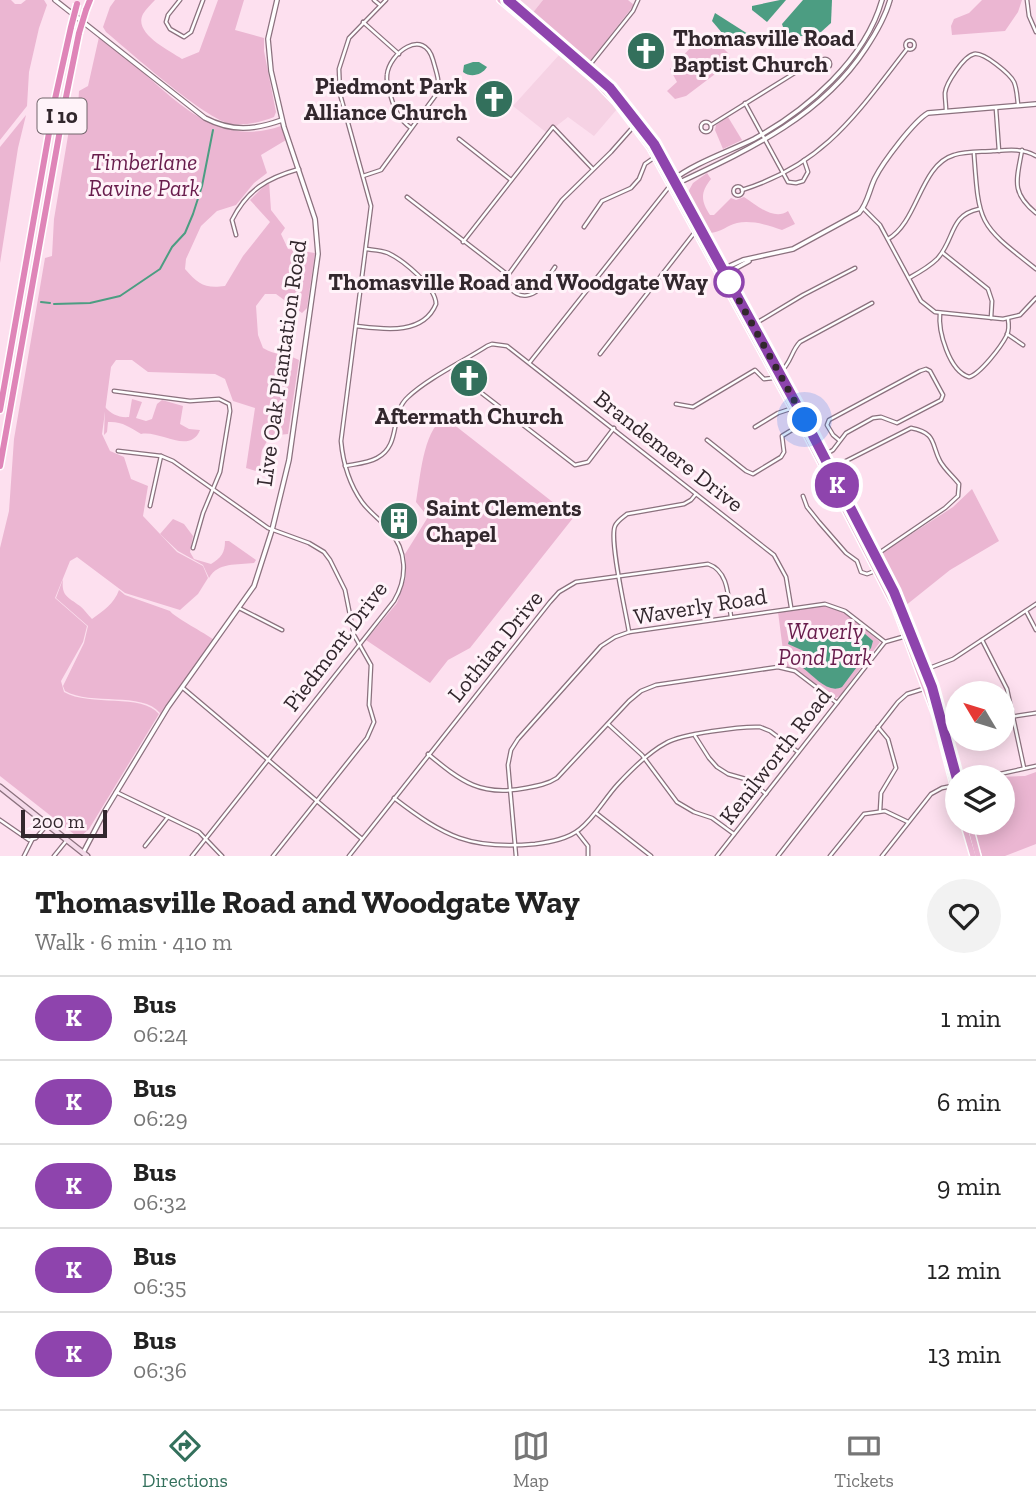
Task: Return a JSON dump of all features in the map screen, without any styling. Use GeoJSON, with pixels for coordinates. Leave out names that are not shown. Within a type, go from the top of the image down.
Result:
{"type":"FeatureCollection","features":[{"type":"Feature","properties":{"kind":"highway","name":"I 10"},"geometry":{"type":"LineString","coordinates":[[0,466],[62,114],[79,33],[89,0]]}},
{"type":"Feature","properties":{"kind":"highway","name":"I 10"},"geometry":{"type":"LineString","coordinates":[[0,410],[57,89],[78,2]]}},
{"type":"Feature","properties":{"kind":"main road"},"geometry":{"type":"LineString","coordinates":[[500,0],[511,3],[620,99],[674,183],[749,327],[804,423],[879,569],[923,671],[951,765]]}},
{"type":"Feature","properties":{"kind":"main road"},"geometry":{"type":"LineString","coordinates":[[636,124],[674,183]]}},
{"type":"Feature","properties":{"kind":"main road"},"geometry":{"type":"LineString","coordinates":[[776,375],[804,423]]}},
{"type":"Feature","properties":{"kind":"main road"},"geometry":{"type":"LineString","coordinates":[[0,786],[85,854]]}},
{"type":"Feature","properties":{"kind":"main road"},"geometry":{"type":"LineString","coordinates":[[967,835],[974,855]]}},
{"type":"Feature","properties":{"kind":"main road"},"geometry":{"type":"LineString","coordinates":[[971,835],[974,855]]}},
{"type":"Feature","properties":{"kind":"street"},"geometry":{"type":"LineString","coordinates":[[55,0],[205,118],[239,129],[259,128],[282,120]]}},
{"type":"Feature","properties":{"kind":"street"},"geometry":{"type":"LineString","coordinates":[[180,0],[166,22],[170,29],[184,37],[191,32],[203,0]]}},
{"type":"Feature","properties":{"kind":"street","name":"Live Oak Plantation Road"},"geometry":{"type":"LineString","coordinates":[[85,854],[116,792],[182,687],[256,581],[272,530],[293,440],[318,254],[316,219],[282,120],[268,48],[269,29],[277,0]]}},
{"type":"Feature","properties":{"kind":"street"},"geometry":{"type":"LineString","coordinates":[[374,0],[380,5]]}},
{"type":"Feature","properties":{"kind":"street","name":"Piedmont Drive"},"geometry":{"type":"LineString","coordinates":[[192,856],[397,596],[404,569],[397,540],[360,499],[345,466],[341,433],[371,206],[338,82],[345,47],[363,22],[386,0]]}},
{"type":"Feature","properties":{"kind":"street"},"geometry":{"type":"LineString","coordinates":[[587,69],[633,11],[638,0]]}},
{"type":"Feature","properties":{"kind":"street"},"geometry":{"type":"LineString","coordinates":[[530,362],[665,190],[799,109],[838,72],[870,27],[882,0]]}},
{"type":"Feature","properties":{"kind":"street"},"geometry":{"type":"LineString","coordinates":[[674,183],[764,140],[810,110],[846,76],[874,36],[890,0]]}},
{"type":"Feature","properties":{"kind":"street"},"geometry":{"type":"LineString","coordinates":[[1027,0],[1029,16],[1036,32]]}},
{"type":"Feature","properties":{"kind":"street"},"geometry":{"type":"LineString","coordinates":[[363,22],[399,54]]}},
{"type":"Feature","properties":{"kind":"street"},"geometry":{"type":"LineString","coordinates":[[363,176],[379,172],[438,92],[439,80],[429,49],[412,44],[399,54],[387,71],[386,78],[398,117],[411,128]]}},
{"type":"Feature","properties":{"kind":"street"},"geometry":{"type":"LineString","coordinates":[[742,190],[782,173],[821,149],[843,130],[907,49]]}},
{"type":"Feature","properties":{"kind":"street"},"geometry":{"type":"LineString","coordinates":[[946,110],[945,93],[949,81],[968,56],[977,54],[1009,76],[1015,85],[1018,105]]}},
{"type":"Feature","properties":{"kind":"street"},"geometry":{"type":"LineString","coordinates":[[711,125],[801,69],[820,64]]}},
{"type":"Feature","properties":{"kind":"street"},"geometry":{"type":"LineString","coordinates":[[745,103],[788,181],[800,183],[808,172],[804,160]]}},
{"type":"Feature","properties":{"kind":"street"},"geometry":{"type":"LineString","coordinates":[[721,273],[751,260],[793,249],[846,221],[863,208],[879,171],[917,122],[929,113],[1036,104]]}},
{"type":"Feature","properties":{"kind":"street"},"geometry":{"type":"LineString","coordinates":[[996,107],[999,151]]}},
{"type":"Feature","properties":{"kind":"street"},"geometry":{"type":"LineString","coordinates":[[555,267],[537,291],[525,295],[516,294],[508,284],[508,275],[562,200],[636,124]]}},
{"type":"Feature","properties":{"kind":"street"},"geometry":{"type":"LineString","coordinates":[[463,242],[553,127],[592,168]]}},
{"type":"Feature","properties":{"kind":"street"},"geometry":{"type":"LineString","coordinates":[[459,139],[511,180]]}},
{"type":"Feature","properties":{"kind":"street"},"geometry":{"type":"LineString","coordinates":[[1022,150],[1017,187],[1023,202],[1036,213]]}},
{"type":"Feature","properties":{"kind":"street"},"geometry":{"type":"LineString","coordinates":[[888,239],[905,226],[921,190],[943,161],[956,154],[974,152],[1022,150],[1036,156]]}},
{"type":"Feature","properties":{"kind":"street"},"geometry":{"type":"LineString","coordinates":[[974,152],[979,209],[985,224],[993,234],[1036,269]]}},
{"type":"Feature","properties":{"kind":"street"},"geometry":{"type":"LineString","coordinates":[[584,227],[602,201],[631,188],[639,179],[645,163],[655,157]]}},
{"type":"Feature","properties":{"kind":"street"},"geometry":{"type":"LineString","coordinates":[[236,235],[232,220],[247,199],[268,179],[299,169]]}},
{"type":"Feature","properties":{"kind":"street"},"geometry":{"type":"LineString","coordinates":[[407,197],[508,275]]}},
{"type":"Feature","properties":{"kind":"street"},"geometry":{"type":"LineString","coordinates":[[863,208],[878,221],[924,305],[929,309],[940,313],[1008,319],[1025,311],[1036,298]]}},
{"type":"Feature","properties":{"kind":"street"},"geometry":{"type":"LineString","coordinates":[[909,278],[934,262],[958,220],[979,209]]}},
{"type":"Feature","properties":{"kind":"street"},"geometry":{"type":"LineString","coordinates":[[600,354],[698,231]]}},
{"type":"Feature","properties":{"kind":"street"},"geometry":{"type":"LineString","coordinates":[[355,326],[394,330],[403,328],[426,317],[436,304],[430,287],[397,260],[387,253],[366,249]]}},
{"type":"Feature","properties":{"kind":"street"},"geometry":{"type":"LineString","coordinates":[[942,252],[988,289],[992,301],[991,318]]}},
{"type":"Feature","properties":{"kind":"street"},"geometry":{"type":"LineString","coordinates":[[749,327],[855,268]]}},
{"type":"Feature","properties":{"kind":"street"},"geometry":{"type":"LineString","coordinates":[[676,404],[693,407],[755,370],[764,379],[776,375],[788,364],[800,342],[872,303]]}},
{"type":"Feature","properties":{"kind":"street"},"geometry":{"type":"LineString","coordinates":[[940,313],[939,331],[942,340],[959,371],[965,376],[977,373],[1007,334],[1008,319]]}},
{"type":"Feature","properties":{"kind":"street"},"geometry":{"type":"LineString","coordinates":[[1007,334],[1023,345]]}},
{"type":"Feature","properties":{"kind":"street","name":"Brandemere Drive"},"geometry":{"type":"LineString","coordinates":[[457,365],[487,346],[496,344],[507,346],[530,362],[778,559],[786,578],[791,607]]}},
{"type":"Feature","properties":{"kind":"street"},"geometry":{"type":"LineString","coordinates":[[345,466],[376,459],[386,452],[392,442],[397,416],[404,401],[457,365],[475,388],[571,463],[583,465],[614,428]]}},
{"type":"Feature","properties":{"kind":"street"},"geometry":{"type":"LineString","coordinates":[[820,458],[833,450],[846,433],[873,418],[881,417],[897,424],[941,400],[943,395],[930,371],[920,371],[829,420],[827,425],[839,440]]}},
{"type":"Feature","properties":{"kind":"street"},"geometry":{"type":"LineString","coordinates":[[114,391],[190,401],[219,399],[228,402],[230,411],[217,482],[193,548]]}},
{"type":"Feature","properties":{"kind":"street"},"geometry":{"type":"LineString","coordinates":[[755,427],[778,413],[793,408]]}},
{"type":"Feature","properties":{"kind":"street"},"geometry":{"type":"LineString","coordinates":[[707,440],[753,474],[781,457],[784,452],[782,436],[804,423]]}},
{"type":"Feature","properties":{"kind":"street"},"geometry":{"type":"LineString","coordinates":[[843,482],[838,469],[844,462],[915,428],[932,439],[942,464],[959,484],[958,496],[945,508],[872,557]]}},
{"type":"Feature","properties":{"kind":"street"},"geometry":{"type":"LineString","coordinates":[[118,451],[161,456],[180,465],[272,530],[309,543],[324,552],[345,590],[352,631],[372,670],[369,705],[373,724],[367,738],[273,856]]}},
{"type":"Feature","properties":{"kind":"street"},"geometry":{"type":"LineString","coordinates":[[150,506],[161,456]]}},
{"type":"Feature","properties":{"kind":"street"},"geometry":{"type":"LineString","coordinates":[[629,632],[614,531],[619,520],[631,513],[689,502],[696,494]]}},
{"type":"Feature","properties":{"kind":"street"},"geometry":{"type":"LineString","coordinates":[[803,496],[807,507],[820,523],[846,553],[857,561],[861,572],[867,574],[879,569]]}},
{"type":"Feature","properties":{"kind":"street","name":"Lothian Drive"},"geometry":{"type":"LineString","coordinates":[[349,856],[559,592],[572,583],[698,564],[711,565],[718,568],[723,576],[731,617]]}},
{"type":"Feature","properties":{"kind":"street"},"geometry":{"type":"LineString","coordinates":[[923,671],[953,659],[1036,604]]}},
{"type":"Feature","properties":{"kind":"street","name":"Waverly Road"},"geometry":{"type":"LineString","coordinates":[[516,856],[508,761],[511,750],[601,646],[615,637],[629,632],[791,607],[831,605],[845,611],[885,642]]}},
{"type":"Feature","properties":{"kind":"street"},"geometry":{"type":"LineString","coordinates":[[239,608],[282,630]]}},
{"type":"Feature","properties":{"kind":"street"},"geometry":{"type":"LineString","coordinates":[[1026,611],[1036,630]]}},
{"type":"Feature","properties":{"kind":"street"},"geometry":{"type":"LineString","coordinates":[[885,642],[909,635]]}},
{"type":"Feature","properties":{"kind":"street"},"geometry":{"type":"LineString","coordinates":[[982,639],[1003,681]]}},
{"type":"Feature","properties":{"kind":"street","name":"Kenilworth Road"},"geometry":{"type":"LineString","coordinates":[[717,856],[885,642]]}},
{"type":"Feature","properties":{"kind":"street"},"geometry":{"type":"LineString","coordinates":[[428,754],[451,773],[473,786],[510,792],[543,785],[558,778],[634,696],[648,688],[771,667],[794,671],[837,703]]}},
{"type":"Feature","properties":{"kind":"street"},"geometry":{"type":"LineString","coordinates":[[182,687],[362,839]]}},
{"type":"Feature","properties":{"kind":"street"},"geometry":{"type":"LineString","coordinates":[[778,856],[903,697],[929,688]]}},
{"type":"Feature","properties":{"kind":"street"},"geometry":{"type":"LineString","coordinates":[[1015,716],[1036,713]]}},
{"type":"Feature","properties":{"kind":"street"},"geometry":{"type":"LineString","coordinates":[[1015,721],[1024,768]]}},
{"type":"Feature","properties":{"kind":"street"},"geometry":{"type":"LineString","coordinates":[[608,724],[646,759],[677,802],[712,818],[734,834]]}},
{"type":"Feature","properties":{"kind":"street"},"geometry":{"type":"LineString","coordinates":[[394,798],[432,827],[456,838],[491,846],[551,841],[576,832],[616,786],[669,741],[760,727],[799,752]]}},
{"type":"Feature","properties":{"kind":"street"},"geometry":{"type":"LineString","coordinates":[[878,727],[888,739],[896,768],[881,793],[880,811]]}},
{"type":"Feature","properties":{"kind":"street"},"geometry":{"type":"LineString","coordinates":[[695,735],[717,767],[728,774],[749,780],[766,794]]}},
{"type":"Feature","properties":{"kind":"street"},"geometry":{"type":"LineString","coordinates":[[1015,770],[1036,766]]}},
{"type":"Feature","properties":{"kind":"street"},"geometry":{"type":"LineString","coordinates":[[882,856],[931,794],[945,787]]}},
{"type":"Feature","properties":{"kind":"street"},"geometry":{"type":"LineString","coordinates":[[116,792],[207,837],[222,856]]}},
{"type":"Feature","properties":{"kind":"street"},"geometry":{"type":"LineString","coordinates":[[830,856],[861,816],[880,811],[892,813],[908,822]]}},
{"type":"Feature","properties":{"kind":"street"},"geometry":{"type":"LineString","coordinates":[[595,812],[651,856]]}},
{"type":"Feature","properties":{"kind":"street"},"geometry":{"type":"LineString","coordinates":[[145,846],[168,817]]}},
{"type":"Feature","properties":{"kind":"street"},"geometry":{"type":"LineString","coordinates":[[0,820],[27,840],[32,840]]}},
{"type":"Feature","properties":{"kind":"street"},"geometry":{"type":"LineString","coordinates":[[24,856],[32,840],[48,824]]}},
{"type":"Feature","properties":{"kind":"street"},"geometry":{"type":"LineString","coordinates":[[576,832],[588,846],[587,856]]}},
{"type":"Feature","properties":{"kind":"street"},"geometry":{"type":"LineString","coordinates":[[54,856],[67,840]]}},
{"type":"Feature","properties":{"kind":"shaded area"},"geometry":{"type":"Polygon","coordinates":[[[516,0],[543,0],[531,15],[516,0]]]}},
{"type":"Feature","properties":{"kind":"shaded area"},"geometry":{"type":"Polygon","coordinates":[[[786,0],[767,22],[752,10],[752,6],[786,0]]]}},
{"type":"Feature","properties":{"kind":"shaded area"},"geometry":{"type":"Polygon","coordinates":[[[803,0],[832,0],[831,23],[821,32],[787,39],[782,24],[803,0]]]}},
{"type":"Feature","properties":{"kind":"shaded area"},"geometry":{"type":"Polygon","coordinates":[[[715,13],[748,34],[748,41],[738,48],[734,47],[712,21],[715,13]]]}},
{"type":"Feature","properties":{"kind":"shaded area"},"geometry":{"type":"Polygon","coordinates":[[[560,54],[588,77],[617,109],[594,136],[568,117],[555,127],[553,125],[547,133],[513,106],[560,54]]]}},
{"type":"Feature","properties":{"kind":"shaded area"},"geometry":{"type":"Polygon","coordinates":[[[473,62],[487,67],[476,75],[463,72],[464,65],[473,62]]]}},
{"type":"Feature","properties":{"kind":"shaded area"},"geometry":{"type":"Polygon","coordinates":[[[818,630],[851,641],[864,633],[873,641],[871,648],[842,687],[837,689],[817,680],[803,668],[806,652],[788,644],[790,638],[818,630]]]}},
{"type":"Feature","properties":{"kind":"green space"},"geometry":{"type":"Polygon","coordinates":[[[0,0],[21,4],[26,0],[44,0],[47,5],[29,72],[27,106],[0,140],[0,0]]]}},
{"type":"Feature","properties":{"kind":"green space"},"geometry":{"type":"Polygon","coordinates":[[[115,0],[155,0],[143,14],[143,28],[161,46],[182,59],[199,52],[218,0],[244,0],[235,30],[264,38],[276,112],[274,117],[253,123],[231,124],[204,111],[106,32],[103,27],[115,0]]]}},
{"type":"Feature","properties":{"kind":"green space"},"geometry":{"type":"Polygon","coordinates":[[[543,0],[628,0],[634,5],[588,64],[531,15],[543,0]]]}},
{"type":"Feature","properties":{"kind":"green space"},"geometry":{"type":"Polygon","coordinates":[[[982,0],[1022,0],[1018,12],[1005,31],[952,35],[951,26],[954,19],[969,13],[982,0]]]}},
{"type":"Feature","properties":{"kind":"green space"},"geometry":{"type":"Polygon","coordinates":[[[710,35],[728,53],[731,62],[686,96],[675,99],[667,91],[677,82],[670,69],[702,36],[710,35]]]}},
{"type":"Feature","properties":{"kind":"green space","name":"Timberlane Ravine Park"},"geometry":{"type":"Polygon","coordinates":[[[99,37],[205,121],[228,129],[253,132],[281,126],[286,140],[261,155],[267,173],[254,183],[236,205],[217,211],[201,226],[186,259],[185,269],[198,282],[212,287],[225,286],[243,256],[270,222],[250,200],[269,181],[271,210],[285,228],[281,234],[288,249],[315,253],[307,308],[302,313],[276,294],[265,294],[256,306],[258,335],[263,348],[299,360],[288,434],[270,436],[262,450],[259,472],[246,468],[255,408],[233,401],[225,379],[215,374],[148,372],[132,360],[116,360],[111,367],[102,434],[110,451],[124,457],[131,479],[148,486],[143,516],[177,552],[203,566],[208,578],[198,594],[180,610],[125,593],[77,557],[70,561],[55,598],[87,626],[83,642],[61,681],[64,692],[87,699],[141,704],[159,714],[89,829],[79,838],[0,776],[0,548],[9,511],[14,439],[45,258],[52,256],[54,219],[71,118],[78,107],[79,91],[88,86],[99,37]]]}},
{"type":"Feature","properties":{"kind":"green space"},"geometry":{"type":"Polygon","coordinates":[[[26,115],[18,148],[0,263],[0,147],[26,115]]]}},
{"type":"Feature","properties":{"kind":"green space"},"geometry":{"type":"Polygon","coordinates":[[[728,117],[742,140],[723,149],[715,130],[716,125],[728,117]]]}},
{"type":"Feature","properties":{"kind":"green space"},"geometry":{"type":"Polygon","coordinates":[[[707,173],[711,179],[703,197],[710,215],[714,215],[731,198],[736,200],[744,197],[771,213],[783,214],[788,211],[795,224],[782,230],[742,222],[711,233],[705,229],[688,192],[693,183],[707,173]]]}},
{"type":"Feature","properties":{"kind":"green space"},"geometry":{"type":"Polygon","coordinates":[[[132,399],[142,402],[136,418],[146,421],[152,419],[157,404],[162,400],[183,406],[180,424],[189,429],[200,430],[189,441],[182,441],[141,434],[121,424],[108,422],[104,435],[105,407],[116,415],[129,417],[132,399]]]}},
{"type":"Feature","properties":{"kind":"green space"},"geometry":{"type":"Polygon","coordinates":[[[443,419],[448,420],[573,518],[470,648],[448,660],[430,683],[366,640],[397,603],[406,577],[405,554],[428,517],[416,502],[419,481],[431,434],[443,419]]]}},
{"type":"Feature","properties":{"kind":"green space"},"geometry":{"type":"Polygon","coordinates":[[[972,489],[999,541],[950,570],[905,606],[879,555],[953,507],[972,489]]]}},
{"type":"Feature","properties":{"kind":"green space"},"geometry":{"type":"Polygon","coordinates":[[[173,519],[184,524],[193,536],[190,552],[194,559],[211,564],[222,555],[225,541],[229,541],[256,560],[254,563],[217,569],[209,578],[203,565],[178,551],[160,534],[173,519]]]}},
{"type":"Feature","properties":{"kind":"green space"},"geometry":{"type":"Polygon","coordinates":[[[63,579],[66,596],[82,607],[92,619],[111,603],[119,590],[125,595],[170,611],[214,640],[159,718],[160,713],[141,702],[88,698],[65,691],[63,686],[84,643],[88,626],[56,598],[63,579]]]}},
{"type":"Feature","properties":{"kind":"green space","name":"Waverly Pond Park"},"geometry":{"type":"Polygon","coordinates":[[[824,605],[845,613],[880,642],[840,696],[833,699],[804,675],[785,666],[778,612],[824,605]]]}},
{"type":"Feature","properties":{"kind":"green space"},"geometry":{"type":"Polygon","coordinates":[[[1036,772],[1036,844],[1005,856],[982,856],[976,835],[1015,835],[1015,776],[1036,772]]]}},
{"type":"Feature","properties":{"kind":"waterway"},"geometry":{"type":"LineString","coordinates":[[54,304],[90,303],[120,296],[160,269],[172,247],[185,233],[193,214],[202,186],[213,130]]}},
{"type":"Feature","properties":{"kind":"waterway"},"geometry":{"type":"LineString","coordinates":[[41,302],[50,303]]}},
{"type":"Feature","properties":{"kind":"bus line","name":"K"},"geometry":{"type":"LineString","coordinates":[[508,0],[593,71],[620,99],[654,144],[806,422],[894,592],[932,687],[954,765]]}},
{"type":"Feature","properties":{"kind":"place","name":"Thomasville Road Baptist Church"},"geometry":{"type":"Point","coordinates":[646,51]}},
{"type":"Feature","properties":{"kind":"place","name":"Piedmont Park Alliance Church"},"geometry":{"type":"Point","coordinates":[494,99]}},
{"type":"Feature","properties":{"kind":"place","name":"Thomasville Road and Woodgate Way"},"geometry":{"type":"Point","coordinates":[729,282]}},
{"type":"Feature","properties":{"kind":"place","name":"Aftermath Church"},"geometry":{"type":"Point","coordinates":[469,378]}},
{"type":"Feature","properties":{"kind":"place","name":"Saint Clements Chapel"},"geometry":{"type":"Point","coordinates":[399,521]}},
{"type":"Feature","properties":{"kind":"route"},"geometry":{"type":"LineString","coordinates":[[729,282],[725,275],[805,420]]}}]}
